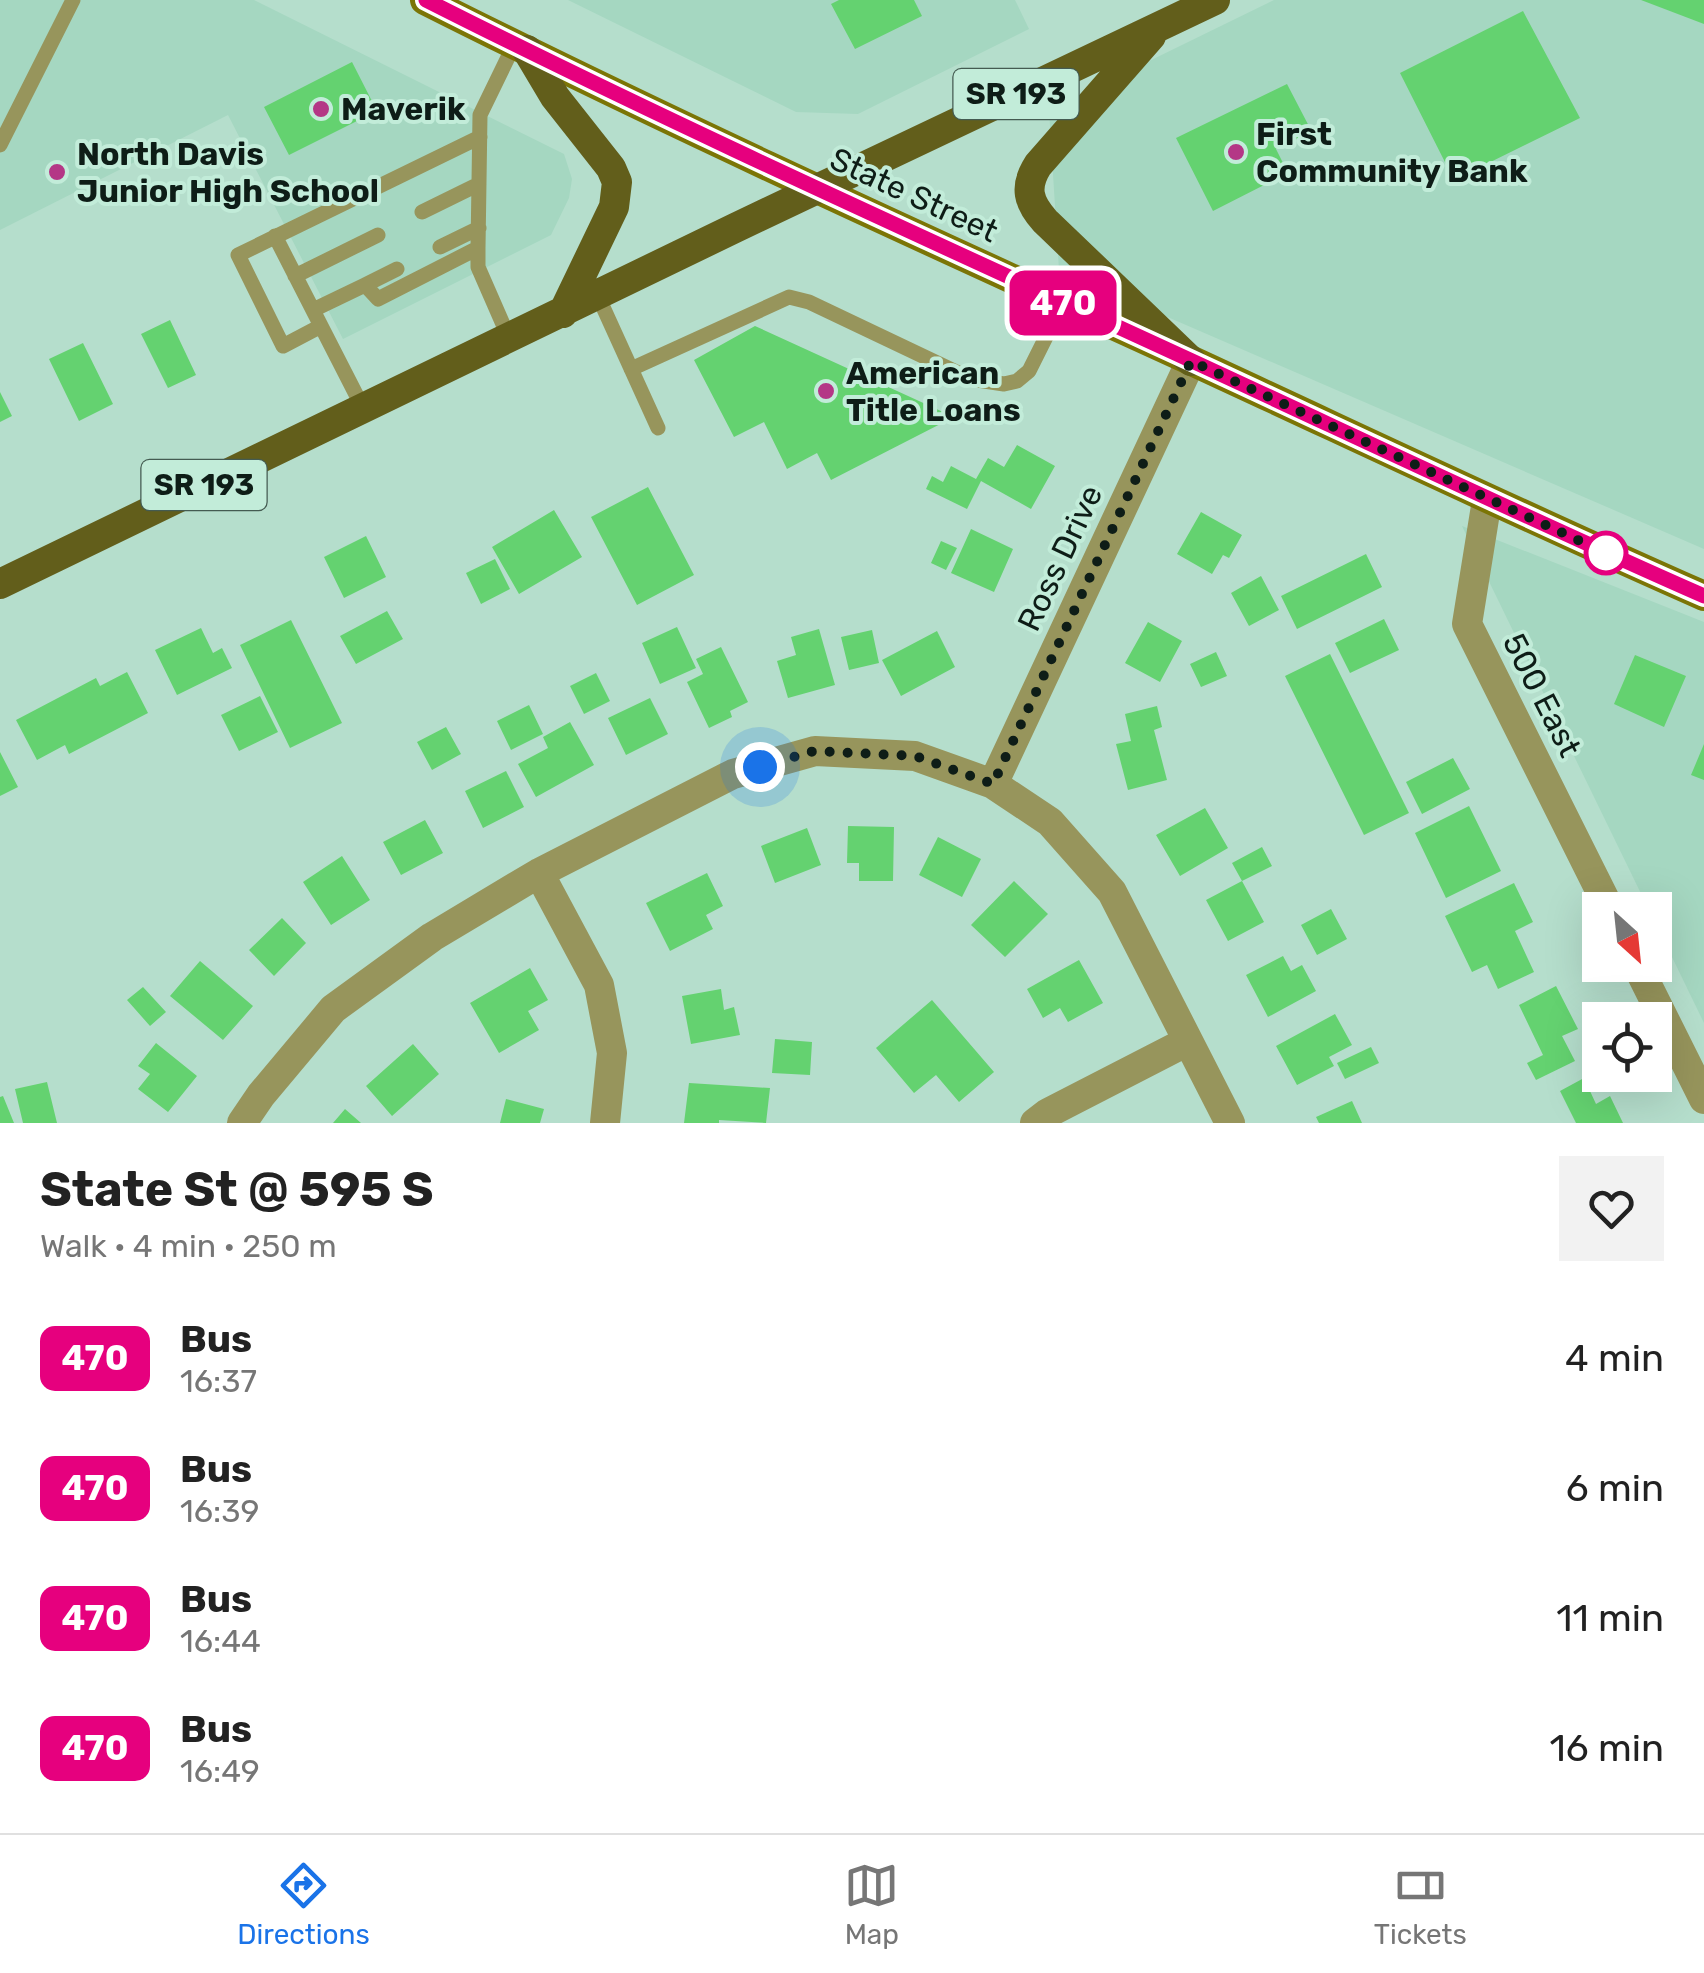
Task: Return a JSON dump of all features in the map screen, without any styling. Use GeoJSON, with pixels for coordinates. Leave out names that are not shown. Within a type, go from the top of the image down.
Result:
{"type":"FeatureCollection","features":[{"type":"Feature","properties":{"kind":"main road","name":"State Street"},"geometry":{"type":"LineString","coordinates":[[426,0],[818,189],[1487,500],[1704,596]]}},
{"type":"Feature","properties":{"kind":"main road","name":"SR 193"},"geometry":{"type":"LineString","coordinates":[[0,584],[1215,0]]}},
{"type":"Feature","properties":{"kind":"main road"},"geometry":{"type":"LineString","coordinates":[[1160,26],[1038,165],[1030,182],[1029,197],[1045,221],[1191,361]]}},
{"type":"Feature","properties":{"kind":"main road"},"geometry":{"type":"LineString","coordinates":[[520,48],[611,168],[618,191],[564,312]]}},
{"type":"Feature","properties":{"kind":"street","name":"Ross Drive"},"geometry":{"type":"LineString","coordinates":[[993,784],[1191,361]]}},
{"type":"Feature","properties":{"kind":"street","name":"500 East"},"geometry":{"type":"LineString","coordinates":[[1487,500],[1468,624],[1601,892]]}},
{"type":"Feature","properties":{"kind":"street"},"geometry":{"type":"LineString","coordinates":[[242,1123],[333,1009],[432,937],[539,873],[732,774],[814,751],[915,756],[993,784],[1050,822],[1112,892],[1230,1123]]}},
{"type":"Feature","properties":{"kind":"street"},"geometry":{"type":"LineString","coordinates":[[539,873],[599,985],[612,1053],[605,1123]]}},
{"type":"Feature","properties":{"kind":"street"},"geometry":{"type":"LineString","coordinates":[[1646,982],[1704,1099]]}},
{"type":"Feature","properties":{"kind":"street"},"geometry":{"type":"LineString","coordinates":[[1034,1123],[1048,1112],[1188,1041]]}},
{"type":"Feature","properties":{"kind":"lane"},"geometry":{"type":"LineString","coordinates":[[0,145],[73,0]]}},
{"type":"Feature","properties":{"kind":"lane"},"geometry":{"type":"LineString","coordinates":[[509,338],[478,267],[480,115],[520,48]]}},
{"type":"Feature","properties":{"kind":"lane"},"geometry":{"type":"LineString","coordinates":[[554,97],[568,70]]}},
{"type":"Feature","properties":{"kind":"lane"},"geometry":{"type":"LineString","coordinates":[[321,326],[283,346],[238,255],[480,137]]}},
{"type":"Feature","properties":{"kind":"lane"},"geometry":{"type":"LineString","coordinates":[[422,212],[479,184]]}},
{"type":"Feature","properties":{"kind":"lane"},"geometry":{"type":"LineString","coordinates":[[440,247],[479,228]]}},
{"type":"Feature","properties":{"kind":"lane"},"geometry":{"type":"LineString","coordinates":[[296,276],[378,235]]}},
{"type":"Feature","properties":{"kind":"lane"},"geometry":{"type":"LineString","coordinates":[[275,236],[363,408]]}},
{"type":"Feature","properties":{"kind":"lane"},"geometry":{"type":"LineString","coordinates":[[366,285],[378,299],[478,248]]}},
{"type":"Feature","properties":{"kind":"lane"},"geometry":{"type":"LineString","coordinates":[[313,310],[397,269]]}},
{"type":"Feature","properties":{"kind":"lane"},"geometry":{"type":"LineString","coordinates":[[598,296],[658,428]]}},
{"type":"Feature","properties":{"kind":"lane"},"geometry":{"type":"LineString","coordinates":[[630,370],[789,297],[808,302],[971,379],[1004,384],[1017,381],[1029,371],[1063,303]]}},
{"type":"Feature","properties":{"kind":"shaded area"},"geometry":{"type":"Polygon","coordinates":[[[0,0],[254,0],[564,154],[572,179],[569,198],[551,235],[343,339],[228,115],[0,230],[0,0]]]}},
{"type":"Feature","properties":{"kind":"shaded area"},"geometry":{"type":"Polygon","coordinates":[[[568,0],[1015,0],[1029,29],[858,114],[796,112],[568,0]]]}},
{"type":"Feature","properties":{"kind":"shaded area"},"geometry":{"type":"Polygon","coordinates":[[[1274,0],[1704,0],[1704,549],[1059,270],[1049,110],[1274,0]]]}},
{"type":"Feature","properties":{"kind":"shaded area"},"geometry":{"type":"Polygon","coordinates":[[[1462,526],[1704,622],[1704,1023],[1672,957],[1672,892],[1640,892],[1462,526]]]}},
{"type":"Feature","properties":{"kind":"building"},"geometry":{"type":"Polygon","coordinates":[[[839,0],[914,0],[922,16],[855,49],[831,4],[839,0]]]}},
{"type":"Feature","properties":{"kind":"building"},"geometry":{"type":"Polygon","coordinates":[[[1641,0],[1704,0],[1704,24],[1641,0]]]}},
{"type":"Feature","properties":{"kind":"building"},"geometry":{"type":"Polygon","coordinates":[[[1523,11],[1580,118],[1454,180],[1400,73],[1523,11]]]}},
{"type":"Feature","properties":{"kind":"building","name":"Maverik"},"geometry":{"type":"Polygon","coordinates":[[[352,62],[377,111],[289,155],[264,107],[352,62]]]}},
{"type":"Feature","properties":{"kind":"building"},"geometry":{"type":"Polygon","coordinates":[[[1287,84],[1312,132],[1276,149],[1288,173],[1213,211],[1176,138],[1287,84]]]}},
{"type":"Feature","properties":{"kind":"building"},"geometry":{"type":"Polygon","coordinates":[[[170,320],[196,375],[168,388],[141,334],[170,320]]]}},
{"type":"Feature","properties":{"kind":"building"},"geometry":{"type":"Polygon","coordinates":[[[755,326],[954,417],[831,480],[817,453],[787,469],[764,422],[734,437],[694,360],[755,326]]]}},
{"type":"Feature","properties":{"kind":"building"},"geometry":{"type":"Polygon","coordinates":[[[83,343],[113,404],[79,421],[49,359],[83,343]]]}},
{"type":"Feature","properties":{"kind":"building"},"geometry":{"type":"Polygon","coordinates":[[[0,392],[12,416],[0,422],[0,392]]]}},
{"type":"Feature","properties":{"kind":"building"},"geometry":{"type":"Polygon","coordinates":[[[1017,445],[1055,466],[1031,509],[981,481],[967,509],[926,489],[932,476],[943,482],[951,466],[976,479],[988,458],[1004,467],[1017,445]]]}},
{"type":"Feature","properties":{"kind":"building"},"geometry":{"type":"Polygon","coordinates":[[[648,487],[694,575],[637,605],[591,517],[648,487]]]}},
{"type":"Feature","properties":{"kind":"building"},"geometry":{"type":"Polygon","coordinates":[[[554,510],[582,557],[519,594],[492,547],[554,510]]]}},
{"type":"Feature","properties":{"kind":"building"},"geometry":{"type":"Polygon","coordinates":[[[1201,512],[1242,535],[1229,558],[1223,555],[1212,574],[1177,554],[1201,512]]]}},
{"type":"Feature","properties":{"kind":"building"},"geometry":{"type":"Polygon","coordinates":[[[971,529],[1013,549],[994,592],[951,573],[971,529]]]}},
{"type":"Feature","properties":{"kind":"building"},"geometry":{"type":"Polygon","coordinates":[[[366,536],[386,577],[344,598],[324,557],[366,536]]]}},
{"type":"Feature","properties":{"kind":"building"},"geometry":{"type":"Polygon","coordinates":[[[941,541],[957,548],[946,570],[931,563],[941,541]]]}},
{"type":"Feature","properties":{"kind":"building"},"geometry":{"type":"Polygon","coordinates":[[[1366,554],[1382,587],[1297,629],[1281,596],[1366,554]]]}},
{"type":"Feature","properties":{"kind":"building"},"geometry":{"type":"Polygon","coordinates":[[[495,559],[510,589],[481,604],[466,573],[495,559]]]}},
{"type":"Feature","properties":{"kind":"building"},"geometry":{"type":"Polygon","coordinates":[[[1261,576],[1279,610],[1249,626],[1231,593],[1261,576]]]}},
{"type":"Feature","properties":{"kind":"building"},"geometry":{"type":"Polygon","coordinates":[[[387,611],[403,639],[356,664],[340,636],[387,611]]]}},
{"type":"Feature","properties":{"kind":"building"},"geometry":{"type":"Polygon","coordinates":[[[1384,619],[1399,650],[1350,673],[1335,643],[1384,619]]]}},
{"type":"Feature","properties":{"kind":"building"},"geometry":{"type":"Polygon","coordinates":[[[291,620],[342,723],[290,748],[240,645],[291,620]]]}},
{"type":"Feature","properties":{"kind":"building"},"geometry":{"type":"Polygon","coordinates":[[[1148,622],[1182,641],[1160,682],[1125,663],[1148,622]]]}},
{"type":"Feature","properties":{"kind":"building"},"geometry":{"type":"Polygon","coordinates":[[[677,627],[696,668],[660,684],[642,643],[677,627]]]}},
{"type":"Feature","properties":{"kind":"building"},"geometry":{"type":"Polygon","coordinates":[[[201,628],[213,653],[222,648],[232,668],[177,695],[155,650],[201,628]]]}},
{"type":"Feature","properties":{"kind":"building"},"geometry":{"type":"Polygon","coordinates":[[[819,629],[835,685],[788,698],[777,661],[796,655],[791,637],[819,629]]]}},
{"type":"Feature","properties":{"kind":"building"},"geometry":{"type":"Polygon","coordinates":[[[872,630],[879,663],[849,670],[841,637],[872,630]]]}},
{"type":"Feature","properties":{"kind":"building"},"geometry":{"type":"Polygon","coordinates":[[[937,631],[955,667],[901,696],[882,660],[937,631]]]}},
{"type":"Feature","properties":{"kind":"building"},"geometry":{"type":"Polygon","coordinates":[[[721,647],[748,702],[730,711],[732,717],[709,728],[687,682],[703,674],[696,659],[721,647]]]}},
{"type":"Feature","properties":{"kind":"building"},"geometry":{"type":"Polygon","coordinates":[[[1216,652],[1227,676],[1201,687],[1190,664],[1216,652]]]}},
{"type":"Feature","properties":{"kind":"building"},"geometry":{"type":"Polygon","coordinates":[[[1330,654],[1409,813],[1364,835],[1285,676],[1330,654]]]}},
{"type":"Feature","properties":{"kind":"building"},"geometry":{"type":"Polygon","coordinates":[[[1635,655],[1686,676],[1664,727],[1614,704],[1635,655]]]}},
{"type":"Feature","properties":{"kind":"building"},"geometry":{"type":"Polygon","coordinates":[[[127,672],[148,713],[69,754],[65,745],[37,760],[16,720],[96,678],[100,686],[127,672]]]}},
{"type":"Feature","properties":{"kind":"building"},"geometry":{"type":"Polygon","coordinates":[[[596,673],[610,701],[584,714],[570,686],[596,673]]]}},
{"type":"Feature","properties":{"kind":"building"},"geometry":{"type":"Polygon","coordinates":[[[260,696],[278,732],[239,751],[221,715],[260,696]]]}},
{"type":"Feature","properties":{"kind":"building"},"geometry":{"type":"Polygon","coordinates":[[[650,698],[668,734],[626,755],[608,718],[650,698]]]}},
{"type":"Feature","properties":{"kind":"building"},"geometry":{"type":"Polygon","coordinates":[[[529,705],[543,734],[511,750],[497,721],[529,705]]]}},
{"type":"Feature","properties":{"kind":"building"},"geometry":{"type":"Polygon","coordinates":[[[1157,706],[1162,727],[1154,730],[1167,780],[1128,790],[1116,744],[1131,741],[1125,714],[1157,706]]]}},
{"type":"Feature","properties":{"kind":"building"},"geometry":{"type":"Polygon","coordinates":[[[570,722],[594,765],[536,797],[518,764],[548,748],[543,737],[570,722]]]}},
{"type":"Feature","properties":{"kind":"building"},"geometry":{"type":"Polygon","coordinates":[[[446,727],[461,754],[432,770],[417,742],[446,727]]]}},
{"type":"Feature","properties":{"kind":"building"},"geometry":{"type":"Polygon","coordinates":[[[1704,744],[1704,780],[1691,775],[1704,744]]]}},
{"type":"Feature","properties":{"kind":"building"},"geometry":{"type":"Polygon","coordinates":[[[0,752],[18,787],[0,796],[0,752]]]}},
{"type":"Feature","properties":{"kind":"building"},"geometry":{"type":"Polygon","coordinates":[[[1453,758],[1470,789],[1422,814],[1406,782],[1453,758]]]}},
{"type":"Feature","properties":{"kind":"building"},"geometry":{"type":"Polygon","coordinates":[[[506,771],[524,807],[483,828],[465,791],[506,771]]]}},
{"type":"Feature","properties":{"kind":"building"},"geometry":{"type":"Polygon","coordinates":[[[1469,806],[1501,871],[1446,898],[1415,833],[1469,806]]]}},
{"type":"Feature","properties":{"kind":"building"},"geometry":{"type":"Polygon","coordinates":[[[1205,808],[1228,848],[1180,876],[1156,835],[1205,808]]]}},
{"type":"Feature","properties":{"kind":"building"},"geometry":{"type":"Polygon","coordinates":[[[425,820],[443,853],[401,875],[383,842],[425,820]]]}},
{"type":"Feature","properties":{"kind":"building"},"geometry":{"type":"Polygon","coordinates":[[[848,826],[894,827],[893,881],[859,881],[859,863],[847,863],[848,826]]]}},
{"type":"Feature","properties":{"kind":"building"},"geometry":{"type":"Polygon","coordinates":[[[807,828],[821,865],[775,883],[761,846],[807,828]]]}},
{"type":"Feature","properties":{"kind":"building"},"geometry":{"type":"Polygon","coordinates":[[[938,837],[981,859],[962,897],[919,875],[938,837]]]}},
{"type":"Feature","properties":{"kind":"building"},"geometry":{"type":"Polygon","coordinates":[[[1262,847],[1272,866],[1242,881],[1232,863],[1262,847]]]}},
{"type":"Feature","properties":{"kind":"building"},"geometry":{"type":"Polygon","coordinates":[[[342,856],[370,900],[331,925],[303,882],[342,856]]]}},
{"type":"Feature","properties":{"kind":"building"},"geometry":{"type":"Polygon","coordinates":[[[707,873],[723,906],[706,915],[713,929],[670,951],[646,903],[707,873]]]}},
{"type":"Feature","properties":{"kind":"building"},"geometry":{"type":"Polygon","coordinates":[[[1014,881],[1048,914],[1005,957],[971,925],[1014,881]]]}},
{"type":"Feature","properties":{"kind":"building"},"geometry":{"type":"Polygon","coordinates":[[[1242,881],[1264,922],[1228,941],[1206,900],[1242,881]]]}},
{"type":"Feature","properties":{"kind":"building"},"geometry":{"type":"Polygon","coordinates":[[[1514,883],[1533,922],[1515,931],[1534,972],[1498,989],[1487,965],[1472,972],[1445,916],[1514,883]]]}},
{"type":"Feature","properties":{"kind":"building"},"geometry":{"type":"Polygon","coordinates":[[[1331,909],[1347,939],[1317,955],[1301,925],[1331,909]]]}},
{"type":"Feature","properties":{"kind":"building"},"geometry":{"type":"Polygon","coordinates":[[[282,918],[306,943],[274,976],[249,950],[282,918]]]}},
{"type":"Feature","properties":{"kind":"building"},"geometry":{"type":"Polygon","coordinates":[[[1283,956],[1291,971],[1302,965],[1316,991],[1268,1017],[1246,975],[1283,956]]]}},
{"type":"Feature","properties":{"kind":"building"},"geometry":{"type":"Polygon","coordinates":[[[1079,960],[1103,1003],[1068,1022],[1060,1008],[1043,1018],[1027,989],[1079,960]]]}},
{"type":"Feature","properties":{"kind":"building"},"geometry":{"type":"Polygon","coordinates":[[[200,961],[253,1006],[223,1040],[170,996],[200,961]]]}},
{"type":"Feature","properties":{"kind":"building"},"geometry":{"type":"Polygon","coordinates":[[[530,968],[548,1000],[528,1011],[539,1030],[499,1053],[470,1003],[530,968]]]}},
{"type":"Feature","properties":{"kind":"building"},"geometry":{"type":"Polygon","coordinates":[[[1556,986],[1578,1029],[1562,1036],[1575,1061],[1536,1080],[1527,1063],[1543,1055],[1519,1005],[1556,986]]]}},
{"type":"Feature","properties":{"kind":"building"},"geometry":{"type":"Polygon","coordinates":[[[143,987],[166,1012],[150,1026],[127,1000],[143,987]]]}},
{"type":"Feature","properties":{"kind":"building"},"geometry":{"type":"Polygon","coordinates":[[[721,989],[724,1010],[734,1007],[740,1035],[691,1044],[682,996],[721,989]]]}},
{"type":"Feature","properties":{"kind":"building"},"geometry":{"type":"Polygon","coordinates":[[[932,1000],[994,1072],[959,1102],[936,1075],[914,1093],[876,1048],[932,1000]]]}},
{"type":"Feature","properties":{"kind":"building"},"geometry":{"type":"Polygon","coordinates":[[[1335,1014],[1352,1045],[1329,1057],[1334,1066],[1297,1085],[1276,1046],[1335,1014]]]}},
{"type":"Feature","properties":{"kind":"building"},"geometry":{"type":"Polygon","coordinates":[[[775,1039],[812,1042],[810,1075],[772,1073],[775,1039]]]}},
{"type":"Feature","properties":{"kind":"building"},"geometry":{"type":"Polygon","coordinates":[[[156,1043],[197,1076],[168,1112],[138,1089],[150,1074],[138,1066],[156,1043]]]}},
{"type":"Feature","properties":{"kind":"building"},"geometry":{"type":"Polygon","coordinates":[[[413,1044],[439,1074],[392,1116],[366,1086],[413,1044]]]}},
{"type":"Feature","properties":{"kind":"building"},"geometry":{"type":"Polygon","coordinates":[[[1371,1047],[1379,1063],[1345,1079],[1337,1063],[1371,1047]]]}},
{"type":"Feature","properties":{"kind":"building"},"geometry":{"type":"Polygon","coordinates":[[[1582,1079],[1582,1092],[1590,1092],[1596,1104],[1610,1096],[1623,1123],[1576,1123],[1560,1091],[1582,1079]]]}},
{"type":"Feature","properties":{"kind":"building"},"geometry":{"type":"Polygon","coordinates":[[[47,1082],[57,1123],[23,1123],[15,1089],[47,1082]]]}},
{"type":"Feature","properties":{"kind":"building"},"geometry":{"type":"Polygon","coordinates":[[[689,1083],[770,1088],[766,1123],[684,1123],[689,1083]]]}},
{"type":"Feature","properties":{"kind":"building"},"geometry":{"type":"Polygon","coordinates":[[[3,1096],[14,1123],[0,1123],[3,1096]]]}},
{"type":"Feature","properties":{"kind":"building"},"geometry":{"type":"Polygon","coordinates":[[[506,1099],[544,1109],[540,1123],[500,1123],[506,1099]]]}},
{"type":"Feature","properties":{"kind":"building"},"geometry":{"type":"Polygon","coordinates":[[[1352,1101],[1362,1123],[1319,1123],[1316,1117],[1352,1101]]]}},
{"type":"Feature","properties":{"kind":"building"},"geometry":{"type":"Polygon","coordinates":[[[345,1109],[361,1123],[333,1123],[345,1109]]]}},
{"type":"Feature","properties":{"kind":"bus line","name":"470"},"geometry":{"type":"LineString","coordinates":[[426,0],[902,230],[1704,596]]}},
{"type":"Feature","properties":{"kind":"place","name":"Maverik"},"geometry":{"type":"Point","coordinates":[321,109]}},
{"type":"Feature","properties":{"kind":"place","name":"First Community Bank"},"geometry":{"type":"Point","coordinates":[1236,152]}},
{"type":"Feature","properties":{"kind":"place","name":"North Davis Junior High School"},"geometry":{"type":"Point","coordinates":[57,172]}},
{"type":"Feature","properties":{"kind":"place","name":"American Title Loans"},"geometry":{"type":"Point","coordinates":[826,391]}},
{"type":"Feature","properties":{"kind":"route"},"geometry":{"type":"LineString","coordinates":[[760,767],[814,751],[915,756],[993,784],[1191,361],[1606,553]]}}]}
